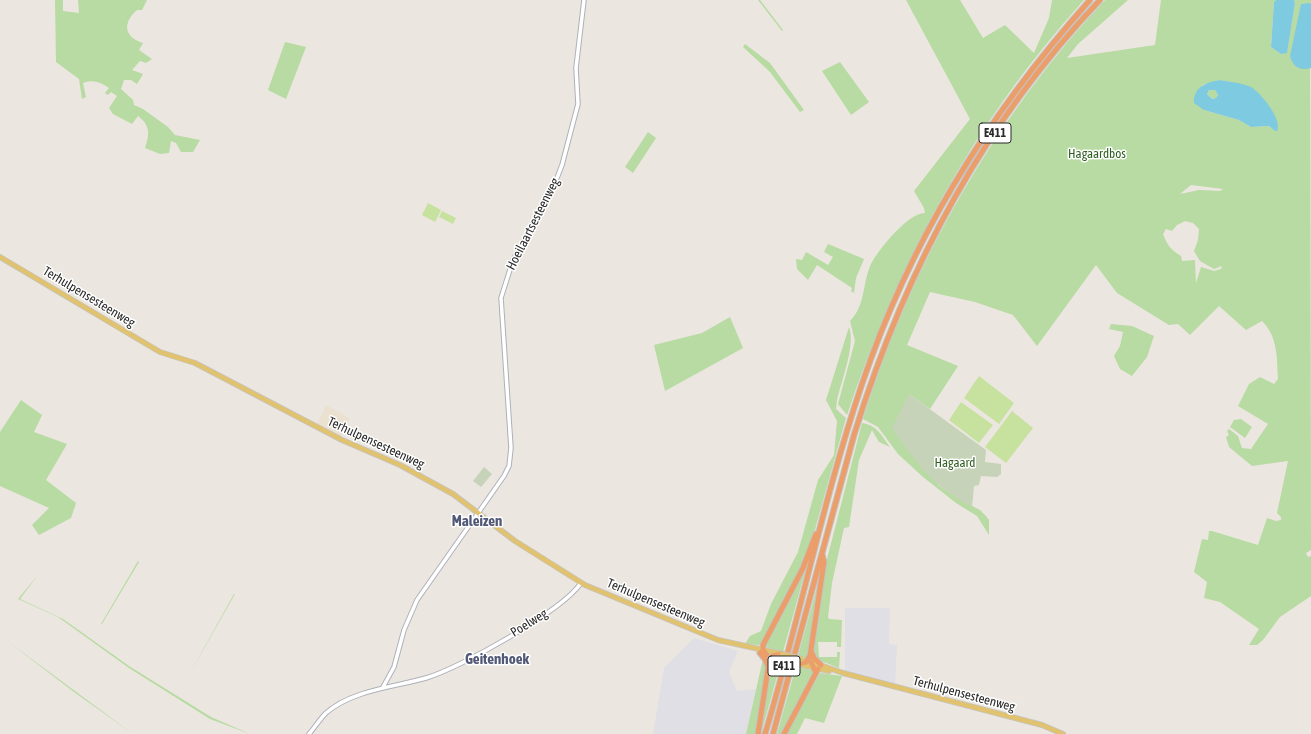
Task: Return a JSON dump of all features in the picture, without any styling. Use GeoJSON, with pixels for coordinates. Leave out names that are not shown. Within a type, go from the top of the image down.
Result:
{"type":"FeatureCollection","features":[{"type":"Feature","properties":{"kind":"highway","name":"E411"},"geometry":{"type":"LineString","coordinates":[[765,734],[821,525],[862,383],[886,320],[925,236],[973,153],[1040,57],[1090,0]]}},
{"type":"Feature","properties":{"kind":"highway","name":"E411"},"geometry":{"type":"LineString","coordinates":[[773,734],[869,386],[899,309],[930,242],[980,156],[1002,122],[1046,61],[1100,0]]}},
{"type":"Feature","properties":{"kind":"highway"},"geometry":{"type":"LineString","coordinates":[[768,668],[761,649],[803,568],[816,533],[821,525]]}},
{"type":"Feature","properties":{"kind":"highway"},"geometry":{"type":"LineString","coordinates":[[807,662],[811,650],[824,562],[822,552]]}},
{"type":"Feature","properties":{"kind":"highway"},"geometry":{"type":"LineString","coordinates":[[761,649],[772,655],[782,654]]}},
{"type":"Feature","properties":{"kind":"highway"},"geometry":{"type":"LineString","coordinates":[[784,734],[817,669],[811,650]]}},
{"type":"Feature","properties":{"kind":"highway"},"geometry":{"type":"LineString","coordinates":[[758,734],[768,668],[772,655]]}},
{"type":"Feature","properties":{"kind":"highway"},"geometry":{"type":"LineString","coordinates":[[798,664],[807,662],[817,669]]}},
{"type":"Feature","properties":{"kind":"main road","name":"Terhulpensesteenweg"},"geometry":{"type":"LineString","coordinates":[[0,257],[160,352],[195,363],[346,442],[400,465],[453,494],[515,541],[581,583],[689,629],[743,647],[761,649],[772,655],[798,664]]}},
{"type":"Feature","properties":{"kind":"main road"},"geometry":{"type":"LineString","coordinates":[[782,654],[807,662]]}},
{"type":"Feature","properties":{"kind":"main road","name":"Terhulpensesteenweg"},"geometry":{"type":"LineString","coordinates":[[817,669],[835,671],[1042,725],[1063,734]]}},
{"type":"Feature","properties":{"kind":"street","name":"Hoeilaartsesteenweg"},"geometry":{"type":"LineString","coordinates":[[383,687],[394,667],[404,630],[417,600],[504,476],[510,459],[507,369],[501,298],[512,260],[555,183],[564,158],[578,104],[576,68],[584,0]]}},
{"type":"Feature","properties":{"kind":"street","name":"Poelweg"},"geometry":{"type":"LineString","coordinates":[[309,734],[323,716],[334,707],[383,687],[425,678],[470,659],[543,616],[575,590],[581,583]]}},
{"type":"Feature","properties":{"kind":"shaded area"},"geometry":{"type":"Polygon","coordinates":[[[326,405],[350,418],[341,437],[317,424],[326,405]]]}},
{"type":"Feature","properties":{"kind":"shaded area"},"geometry":{"type":"Polygon","coordinates":[[[845,608],[890,608],[889,644],[897,645],[895,684],[845,671],[845,608]]]}},
{"type":"Feature","properties":{"kind":"shaded area"},"geometry":{"type":"Polygon","coordinates":[[[694,638],[738,651],[729,672],[737,691],[756,689],[746,734],[653,734],[664,668],[694,638]]]}},
{"type":"Feature","properties":{"kind":"green space"},"geometry":{"type":"Polygon","coordinates":[[[55,0],[63,0],[63,11],[79,13],[78,0],[147,0],[142,10],[137,10],[129,19],[127,29],[132,37],[143,43],[139,50],[152,59],[146,63],[140,61],[132,70],[143,74],[137,84],[131,80],[124,80],[121,89],[133,100],[134,105],[143,109],[168,127],[175,135],[200,140],[193,152],[181,152],[176,143],[171,141],[169,153],[160,154],[145,148],[148,138],[147,126],[138,116],[132,124],[113,114],[109,108],[117,96],[111,92],[108,95],[105,93],[109,88],[103,84],[93,81],[83,83],[86,97],[82,99],[79,79],[56,62],[55,0]]]}},
{"type":"Feature","properties":{"kind":"green space"},"geometry":{"type":"Polygon","coordinates":[[[758,0],[760,0],[783,30],[782,31],[758,0]]]}},
{"type":"Feature","properties":{"kind":"green space"},"geometry":{"type":"Polygon","coordinates":[[[906,0],[960,0],[983,38],[1005,25],[1034,53],[1049,18],[1052,0],[1084,0],[1044,47],[1008,95],[974,144],[944,195],[916,247],[891,301],[868,357],[847,415],[838,404],[855,341],[850,321],[859,308],[868,271],[871,264],[887,241],[911,219],[918,214],[925,213],[924,208],[914,191],[970,119],[906,0]]]}},
{"type":"Feature","properties":{"kind":"green space","name":"Hagaardbos"},"geometry":{"type":"Polygon","coordinates":[[[1105,0],[1128,0],[1078,44],[1067,58],[1155,45],[1161,0],[1276,0],[1274,2],[1271,47],[1281,54],[1287,52],[1295,3],[1294,0],[1311,0],[1311,550],[1306,553],[1308,557],[1311,556],[1311,596],[1280,617],[1263,640],[1257,645],[1249,645],[1259,629],[1220,602],[1204,598],[1207,582],[1194,572],[1202,539],[1208,540],[1209,531],[1258,545],[1267,518],[1276,521],[1281,520],[1281,517],[1277,513],[1288,461],[1252,466],[1229,447],[1226,437],[1229,435],[1227,431],[1229,429],[1238,436],[1242,448],[1251,449],[1268,424],[1238,406],[1249,384],[1260,377],[1274,384],[1278,379],[1276,348],[1271,334],[1262,321],[1246,330],[1219,306],[1190,335],[1178,324],[1169,325],[1117,293],[1096,265],[1037,346],[1013,315],[975,302],[930,292],[907,345],[958,366],[930,409],[909,394],[938,485],[959,499],[980,510],[989,520],[989,535],[977,516],[956,503],[923,477],[898,454],[878,427],[863,419],[905,305],[931,250],[960,196],[992,144],[1027,94],[1065,46],[1105,0]],[[1220,80],[1202,85],[1204,110],[1239,120],[1251,127],[1269,126],[1275,131],[1267,108],[1258,94],[1252,89],[1244,86],[1220,80]],[[1191,185],[1180,194],[1199,190],[1220,191],[1223,189],[1191,185]],[[1185,221],[1177,225],[1172,231],[1166,229],[1163,234],[1170,247],[1181,256],[1182,261],[1195,260],[1196,283],[1201,267],[1214,271],[1221,269],[1222,266],[1214,269],[1200,261],[1194,251],[1198,240],[1199,229],[1193,223],[1185,221]]]}},
{"type":"Feature","properties":{"kind":"green space"},"geometry":{"type":"Polygon","coordinates":[[[285,42],[306,47],[286,99],[268,90],[285,42]]]}},
{"type":"Feature","properties":{"kind":"green space"},"geometry":{"type":"Polygon","coordinates":[[[745,44],[770,63],[804,110],[800,112],[770,72],[743,47],[745,44]]]}},
{"type":"Feature","properties":{"kind":"green space"},"geometry":{"type":"Polygon","coordinates":[[[840,62],[869,102],[851,115],[822,71],[840,62]]]}},
{"type":"Feature","properties":{"kind":"green space"},"geometry":{"type":"Polygon","coordinates":[[[1209,90],[1215,90],[1218,95],[1216,98],[1212,99],[1207,94],[1209,90]]]}},
{"type":"Feature","properties":{"kind":"green space"},"geometry":{"type":"Polygon","coordinates":[[[648,132],[656,138],[633,173],[625,167],[648,132]]]}},
{"type":"Feature","properties":{"kind":"green space"},"geometry":{"type":"Polygon","coordinates":[[[428,203],[441,210],[435,222],[422,215],[428,203]]]}},
{"type":"Feature","properties":{"kind":"green space"},"geometry":{"type":"Polygon","coordinates":[[[442,211],[456,218],[453,224],[439,217],[442,211]]]}},
{"type":"Feature","properties":{"kind":"green space"},"geometry":{"type":"Polygon","coordinates":[[[828,244],[864,259],[856,278],[854,293],[851,291],[852,288],[817,265],[808,280],[797,269],[796,259],[802,260],[806,252],[828,265],[833,257],[824,252],[828,244]]]}},
{"type":"Feature","properties":{"kind":"green space"},"geometry":{"type":"Polygon","coordinates":[[[730,317],[743,348],[665,391],[654,345],[702,333],[730,317]]]}},
{"type":"Feature","properties":{"kind":"green space"},"geometry":{"type":"Polygon","coordinates":[[[1111,324],[1132,326],[1154,336],[1147,357],[1132,376],[1120,369],[1114,356],[1120,346],[1123,332],[1109,329],[1111,324]]]}},
{"type":"Feature","properties":{"kind":"green space"},"geometry":{"type":"Polygon","coordinates":[[[849,327],[851,343],[836,409],[846,418],[813,537],[800,569],[763,642],[760,645],[745,644],[750,636],[761,631],[771,604],[798,552],[818,480],[834,455],[837,421],[826,400],[849,327]]]}},
{"type":"Feature","properties":{"kind":"green space"},"geometry":{"type":"Polygon","coordinates":[[[979,376],[1014,403],[999,424],[964,398],[979,376]]]}},
{"type":"Feature","properties":{"kind":"green space","name":"Hagaard"},"geometry":{"type":"Polygon","coordinates":[[[909,394],[986,450],[985,462],[1001,464],[1001,474],[997,477],[981,476],[979,485],[974,486],[972,507],[946,491],[926,473],[892,428],[909,394]]]}},
{"type":"Feature","properties":{"kind":"green space"},"geometry":{"type":"Polygon","coordinates":[[[21,400],[42,415],[34,432],[67,444],[46,480],[76,503],[71,518],[39,535],[32,525],[49,508],[0,486],[0,432],[21,400]]]}},
{"type":"Feature","properties":{"kind":"green space"},"geometry":{"type":"Polygon","coordinates":[[[961,402],[993,425],[979,443],[949,420],[961,402]]]}},
{"type":"Feature","properties":{"kind":"green space"},"geometry":{"type":"Polygon","coordinates":[[[1012,411],[1033,428],[1006,463],[985,447],[1012,411]]]}},
{"type":"Feature","properties":{"kind":"green space"},"geometry":{"type":"Polygon","coordinates":[[[1241,419],[1252,427],[1245,438],[1230,427],[1234,420],[1241,419]]]}},
{"type":"Feature","properties":{"kind":"green space"},"geometry":{"type":"Polygon","coordinates":[[[862,423],[872,426],[882,435],[890,447],[879,442],[872,430],[859,460],[849,527],[844,528],[832,583],[828,617],[829,619],[842,620],[841,647],[837,647],[837,642],[818,642],[819,657],[837,657],[837,652],[840,652],[839,668],[821,661],[813,653],[826,563],[862,423]]]}},
{"type":"Feature","properties":{"kind":"green space"},"geometry":{"type":"Polygon","coordinates":[[[484,467],[492,474],[481,487],[473,481],[484,467]]]}},
{"type":"Feature","properties":{"kind":"green space"},"geometry":{"type":"Polygon","coordinates":[[[138,561],[139,562],[101,624],[138,561]]]}},
{"type":"Feature","properties":{"kind":"green space"},"geometry":{"type":"Polygon","coordinates":[[[804,568],[806,568],[783,652],[765,647],[804,568]]]}},
{"type":"Feature","properties":{"kind":"green space"},"geometry":{"type":"Polygon","coordinates":[[[38,575],[20,599],[63,619],[129,666],[211,717],[250,734],[210,719],[129,668],[58,617],[18,599],[38,575]]]}},
{"type":"Feature","properties":{"kind":"green space"},"geometry":{"type":"Polygon","coordinates":[[[819,583],[808,659],[798,656],[819,583]]]}},
{"type":"Feature","properties":{"kind":"green space"},"geometry":{"type":"Polygon","coordinates":[[[234,594],[235,594],[185,682],[234,594]]]}},
{"type":"Feature","properties":{"kind":"green space"},"geometry":{"type":"Polygon","coordinates":[[[6,640],[133,734],[74,692],[6,640]]]}},
{"type":"Feature","properties":{"kind":"green space"},"geometry":{"type":"Polygon","coordinates":[[[763,659],[766,664],[756,734],[746,734],[763,659]]]}},
{"type":"Feature","properties":{"kind":"green space"},"geometry":{"type":"Polygon","coordinates":[[[772,660],[781,662],[761,734],[759,734],[768,672],[772,660]]]}},
{"type":"Feature","properties":{"kind":"green space"},"geometry":{"type":"Polygon","coordinates":[[[796,666],[814,671],[814,673],[782,734],[777,734],[796,666]]]}},
{"type":"Feature","properties":{"kind":"green space"},"geometry":{"type":"Polygon","coordinates":[[[820,673],[842,676],[824,723],[805,718],[797,734],[786,734],[820,673]]]}},
{"type":"Feature","properties":{"kind":"water"},"geometry":{"type":"Polygon","coordinates":[[[1276,0],[1294,0],[1295,3],[1287,53],[1281,54],[1271,47],[1274,2],[1276,0]]]}},
{"type":"Feature","properties":{"kind":"water"},"geometry":{"type":"Polygon","coordinates":[[[1311,3],[1311,68],[1304,69],[1295,65],[1290,56],[1301,4],[1311,3]]]}},
{"type":"Feature","properties":{"kind":"water"},"geometry":{"type":"Polygon","coordinates":[[[1220,80],[1240,84],[1251,87],[1255,90],[1270,107],[1274,114],[1277,120],[1277,131],[1269,126],[1251,127],[1239,120],[1204,110],[1194,103],[1194,98],[1198,89],[1220,80]],[[1209,90],[1207,94],[1212,99],[1216,98],[1218,95],[1215,90],[1209,90]]]}},
{"type":"Feature","properties":{"kind":"district","name":"Maleizen"},"geometry":{"type":"Point","coordinates":[477,521]}},
{"type":"Feature","properties":{"kind":"district","name":"Geitenhoek"},"geometry":{"type":"Point","coordinates":[497,659]}}]}
